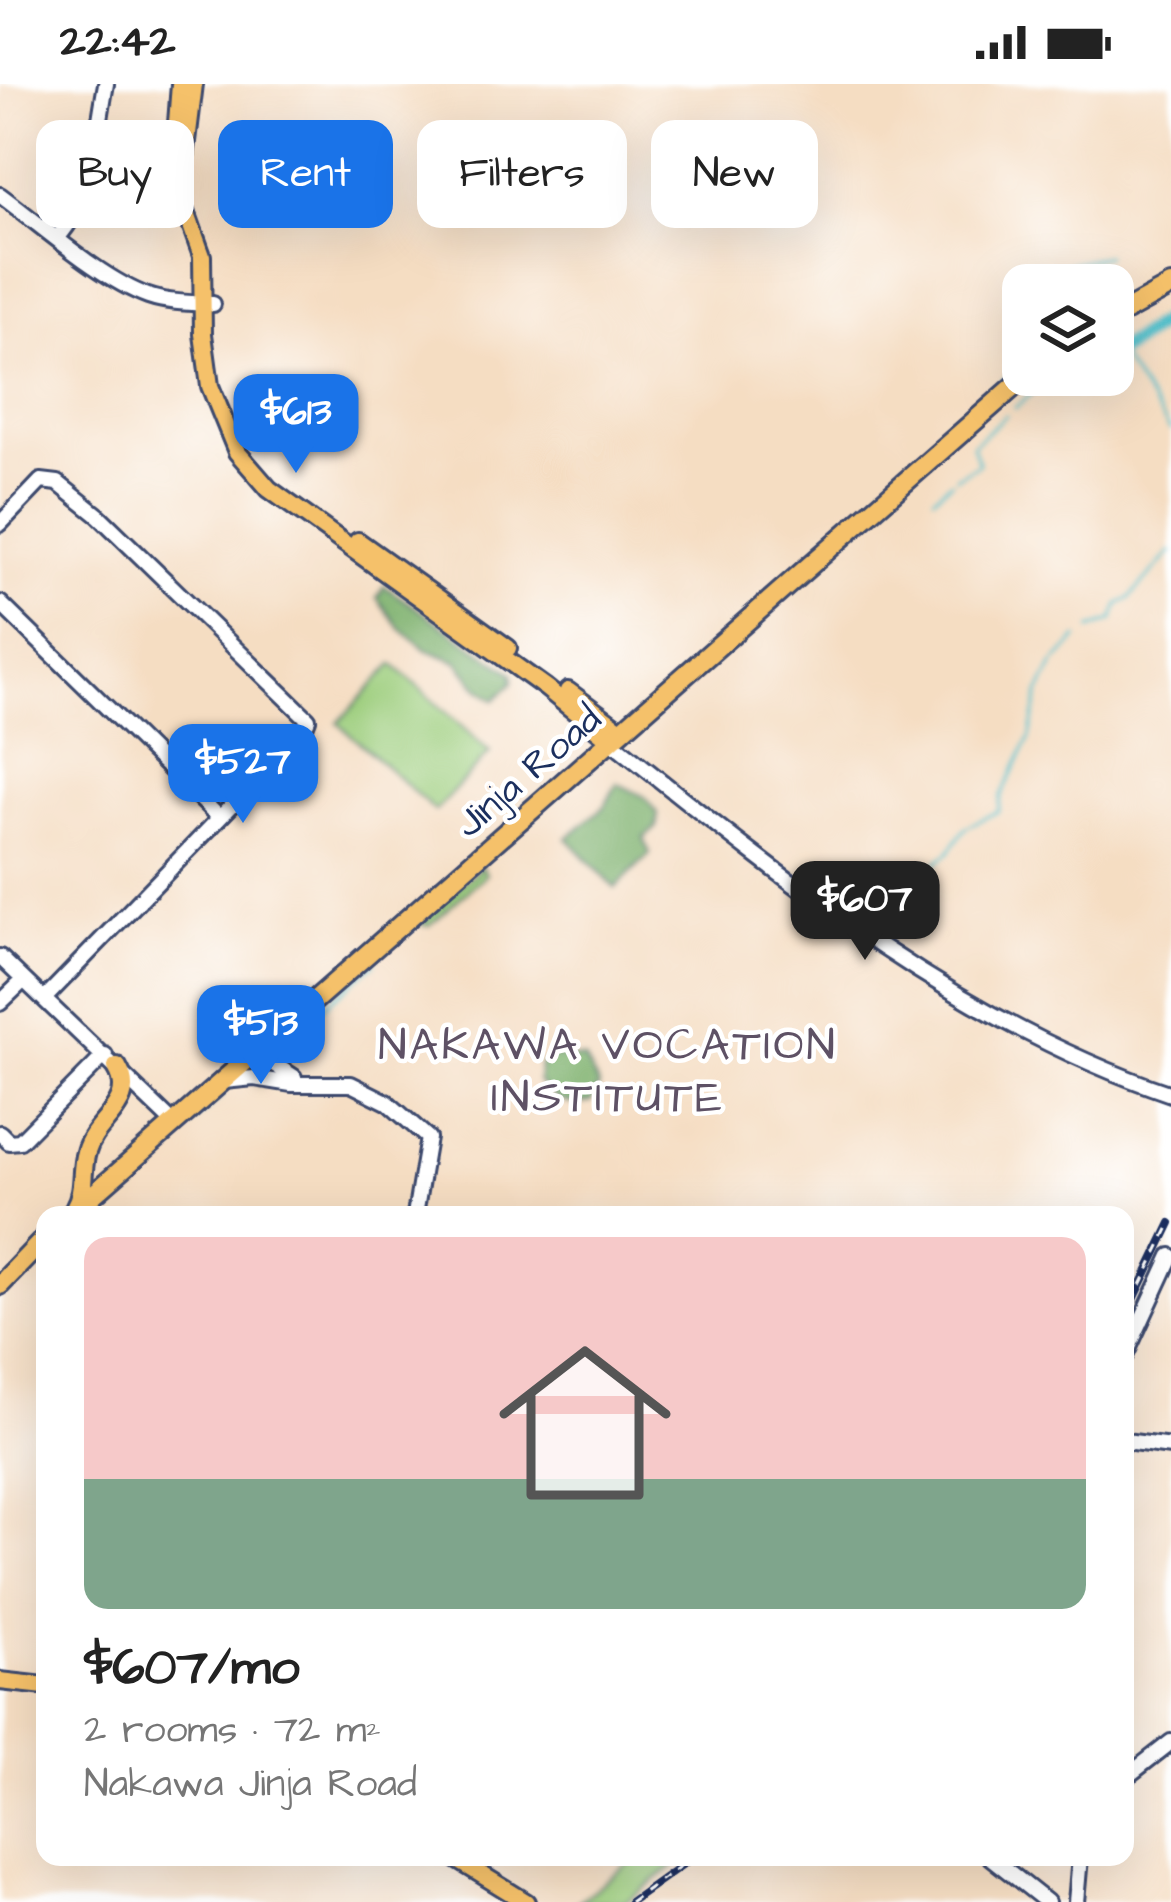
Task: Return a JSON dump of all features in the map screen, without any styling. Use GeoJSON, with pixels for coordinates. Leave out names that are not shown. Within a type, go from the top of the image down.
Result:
{"type":"FeatureCollection","features":[{"type":"Feature","properties":{"kind":"highway"},"geometry":{"type":"LineString","coordinates":[[1134,306],[1171,286]]}},
{"type":"Feature","properties":{"kind":"highway","name":"Jinja Road"},"geometry":{"type":"LineString","coordinates":[[80,1206],[1004,396]]}},
{"type":"Feature","properties":{"kind":"highway"},"geometry":{"type":"LineString","coordinates":[[76,1206],[83,1193],[88,1147],[123,1098],[124,1079],[111,1061]]}},
{"type":"Feature","properties":{"kind":"highway"},"geometry":{"type":"LineString","coordinates":[[0,1285],[36,1247]]}},
{"type":"Feature","properties":{"kind":"main road"},"geometry":{"type":"LineString","coordinates":[[180,84],[173,175],[202,256],[208,303]]}},
{"type":"Feature","properties":{"kind":"main road"},"geometry":{"type":"LineString","coordinates":[[194,84],[184,182],[210,250],[207,371],[215,405],[237,452],[254,475],[308,518],[616,736]]}},
{"type":"Feature","properties":{"kind":"main road"},"geometry":{"type":"LineString","coordinates":[[0,1681],[36,1684]]}},
{"type":"Feature","properties":{"kind":"main road"},"geometry":{"type":"LineString","coordinates":[[468,1866],[526,1902]]}},
{"type":"Feature","properties":{"kind":"street"},"geometry":{"type":"LineString","coordinates":[[58,237],[86,190],[106,84]]}},
{"type":"Feature","properties":{"kind":"street"},"geometry":{"type":"LineString","coordinates":[[0,195],[146,296],[208,303]]}},
{"type":"Feature","properties":{"kind":"street"},"geometry":{"type":"LineString","coordinates":[[0,524],[41,481],[58,482],[304,715],[308,727],[45,998]]}},
{"type":"Feature","properties":{"kind":"street"},"geometry":{"type":"LineString","coordinates":[[0,603],[218,817]]}},
{"type":"Feature","properties":{"kind":"street"},"geometry":{"type":"LineString","coordinates":[[616,736],[733,840],[923,974],[1004,1022],[1171,1094]]}},
{"type":"Feature","properties":{"kind":"street"},"geometry":{"type":"LineString","coordinates":[[0,957],[173,1123]]}},
{"type":"Feature","properties":{"kind":"street"},"geometry":{"type":"LineString","coordinates":[[0,1003],[24,980]]}},
{"type":"Feature","properties":{"kind":"street"},"geometry":{"type":"LineString","coordinates":[[264,1044],[282,1073],[304,1082]]}},
{"type":"Feature","properties":{"kind":"street"},"geometry":{"type":"LineString","coordinates":[[0,1133],[9,1142],[20,1141],[111,1061]]}},
{"type":"Feature","properties":{"kind":"street"},"geometry":{"type":"LineString","coordinates":[[221,1081],[336,1082],[359,1088],[404,1115],[428,1138],[417,1206]]}},
{"type":"Feature","properties":{"kind":"street"},"geometry":{"type":"LineString","coordinates":[[1134,1336],[1171,1256]]}},
{"type":"Feature","properties":{"kind":"street"},"geometry":{"type":"LineString","coordinates":[[1134,1443],[1171,1447]]}},
{"type":"Feature","properties":{"kind":"street"},"geometry":{"type":"LineString","coordinates":[[1134,1771],[1171,1742]]}},
{"type":"Feature","properties":{"kind":"street"},"geometry":{"type":"LineString","coordinates":[[1002,1866],[1048,1902]]}},
{"type":"Feature","properties":{"kind":"street"},"geometry":{"type":"LineString","coordinates":[[1076,1902],[1079,1866]]}},
{"type":"Feature","properties":{"kind":"green space"},"geometry":{"type":"Polygon","coordinates":[[[384,586],[513,673],[513,682],[495,700],[458,662],[425,649],[400,628],[377,598],[384,586]]]}},
{"type":"Feature","properties":{"kind":"green space"},"geometry":{"type":"Polygon","coordinates":[[[393,664],[490,752],[435,811],[338,723],[393,664]]]}},
{"type":"Feature","properties":{"kind":"green space"},"geometry":{"type":"Polygon","coordinates":[[[617,783],[645,797],[658,813],[656,828],[644,838],[650,854],[615,888],[567,838],[605,806],[617,783]]]}},
{"type":"Feature","properties":{"kind":"green space"},"geometry":{"type":"Polygon","coordinates":[[[482,866],[486,874],[430,925],[422,925],[422,921],[482,866]]]}},
{"type":"Feature","properties":{"kind":"green space"},"geometry":{"type":"Polygon","coordinates":[[[552,1056],[584,1059],[599,1086],[591,1102],[561,1100],[538,1081],[540,1064],[552,1056]]]}},
{"type":"Feature","properties":{"kind":"green space"},"geometry":{"type":"Polygon","coordinates":[[[625,1866],[674,1866],[625,1902],[578,1902],[625,1866]]]}},
{"type":"Feature","properties":{"kind":"waterway"},"geometry":{"type":"LineString","coordinates":[[1070,264],[1106,255]]}},
{"type":"Feature","properties":{"kind":"waterway"},"geometry":{"type":"LineString","coordinates":[[1159,278],[1171,272]]}},
{"type":"Feature","properties":{"kind":"waterway"},"geometry":{"type":"LineString","coordinates":[[1134,293],[1151,282]]}},
{"type":"Feature","properties":{"kind":"waterway"},"geometry":{"type":"LineString","coordinates":[[1134,341],[1171,317]]}},
{"type":"Feature","properties":{"kind":"waterway"},"geometry":{"type":"LineString","coordinates":[[1134,377],[1171,431]]}},
{"type":"Feature","properties":{"kind":"waterway"},"geometry":{"type":"LineString","coordinates":[[1015,408],[1029,396]]}},
{"type":"Feature","properties":{"kind":"waterway"},"geometry":{"type":"LineString","coordinates":[[956,477],[979,464],[972,445],[1006,415]]}},
{"type":"Feature","properties":{"kind":"waterway"},"geometry":{"type":"LineString","coordinates":[[934,496],[952,481]]}},
{"type":"Feature","properties":{"kind":"waterway"},"geometry":{"type":"LineString","coordinates":[[1091,629],[1113,620],[1119,604],[1171,552]]}},
{"type":"Feature","properties":{"kind":"waterway"},"geometry":{"type":"LineString","coordinates":[[847,911],[906,898],[966,827],[999,811],[1001,797],[1030,738],[1039,694],[1054,664],[1078,638]]}},
{"type":"Feature","properties":{"kind":"waterway"},"geometry":{"type":"LineString","coordinates":[[271,1051],[375,963]]}},
{"type":"Feature","properties":{"kind":"waterway"},"geometry":{"type":"LineString","coordinates":[[249,1071],[264,1058]]}},
{"type":"Feature","properties":{"kind":"waterway"},"geometry":{"type":"LineString","coordinates":[[216,1102],[223,1092]]}},
{"type":"Feature","properties":{"kind":"waterway"},"geometry":{"type":"LineString","coordinates":[[156,1155],[210,1107]]}},
{"type":"Feature","properties":{"kind":"railway"},"geometry":{"type":"LineString","coordinates":[[1134,1299],[1171,1223]]}},
{"type":"Feature","properties":{"kind":"railway"},"geometry":{"type":"LineString","coordinates":[[630,1902],[680,1866]]}},
{"type":"Feature","properties":{"kind":"district","name":"NAKAWA VOCATION INSTITUTE"},"geometry":{"type":"Point","coordinates":[608,1069]}}]}
